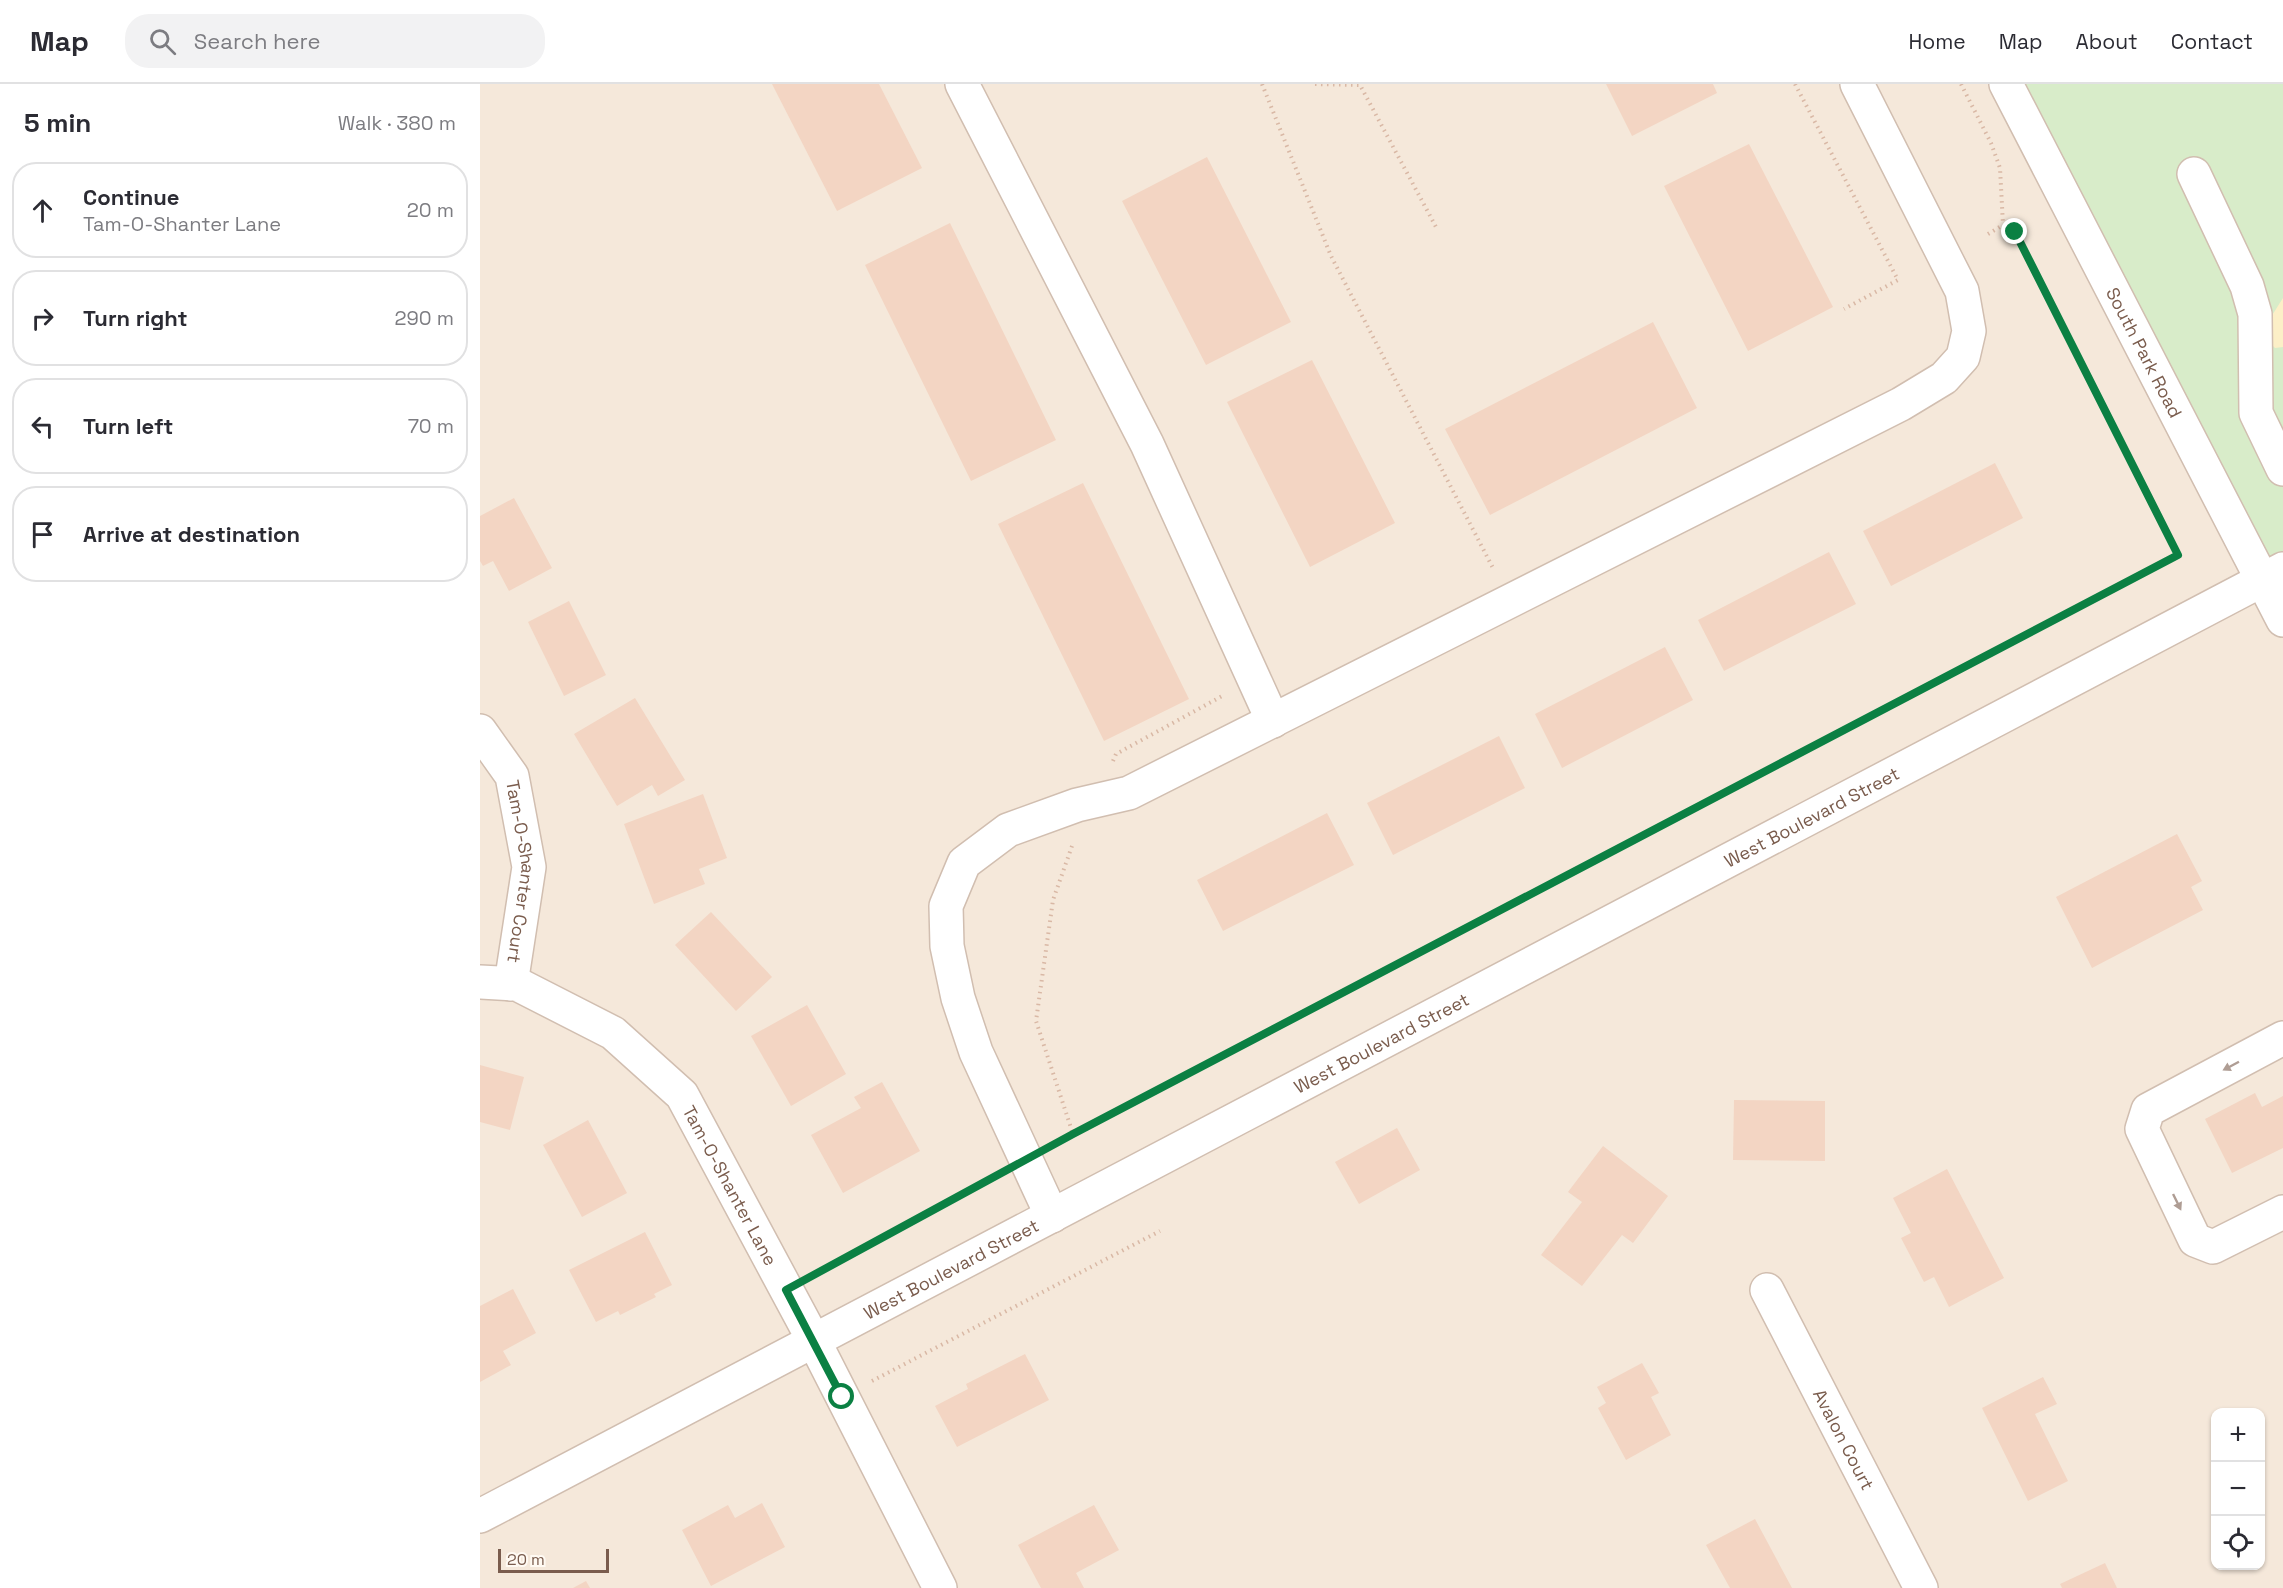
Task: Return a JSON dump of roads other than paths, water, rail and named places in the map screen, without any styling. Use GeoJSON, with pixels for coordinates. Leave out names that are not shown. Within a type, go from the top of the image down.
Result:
{"type":"FeatureCollection","features":[{"type":"Feature","properties":{"kind":"street"},"geometry":{"type":"LineString","coordinates":[[962,84],[1147,444],[1273,721]]}},
{"type":"Feature","properties":{"kind":"street"},"geometry":{"type":"LineString","coordinates":[[1052,1216],[1024,1161],[976,1052],[958,998],[947,946],[946,906],[964,864],[1008,830],[1077,805],[1129,793],[1901,404],[1944,378],[1963,357],[1969,331],[1962,291],[1857,84]]}},
{"type":"Feature","properties":{"kind":"street","name":"South Park Road"},"geometry":{"type":"LineString","coordinates":[[2006,84],[2273,575],[2283,620]]}},
{"type":"Feature","properties":{"kind":"street"},"geometry":{"type":"LineString","coordinates":[[2194,174],[2247,286],[2255,314],[2256,412],[2283,469]]}},
{"type":"Feature","properties":{"kind":"street","name":"West Boulevard Street"},"geometry":{"type":"LineString","coordinates":[[480,1516],[2273,575]]}},
{"type":"Feature","properties":{"kind":"street","name":"Tam-O-Shanter Court"},"geometry":{"type":"LineString","coordinates":[[480,731],[512,776],[529,867],[495,983]]}},
{"type":"Feature","properties":{"kind":"street","name":"Tam-O-Shanter Lane"},"geometry":{"type":"LineString","coordinates":[[495,983],[518,984],[613,1033],[682,1095],[814,1341],[940,1588]]}},
{"type":"Feature","properties":{"kind":"street"},"geometry":{"type":"LineString","coordinates":[[2283,1038],[2148,1110],[2142,1129],[2195,1240],[2213,1247],[2283,1212]]}},
{"type":"Feature","properties":{"kind":"street","name":"Avalon Court"},"geometry":{"type":"LineString","coordinates":[[1767,1290],[1921,1588]]}}]}
